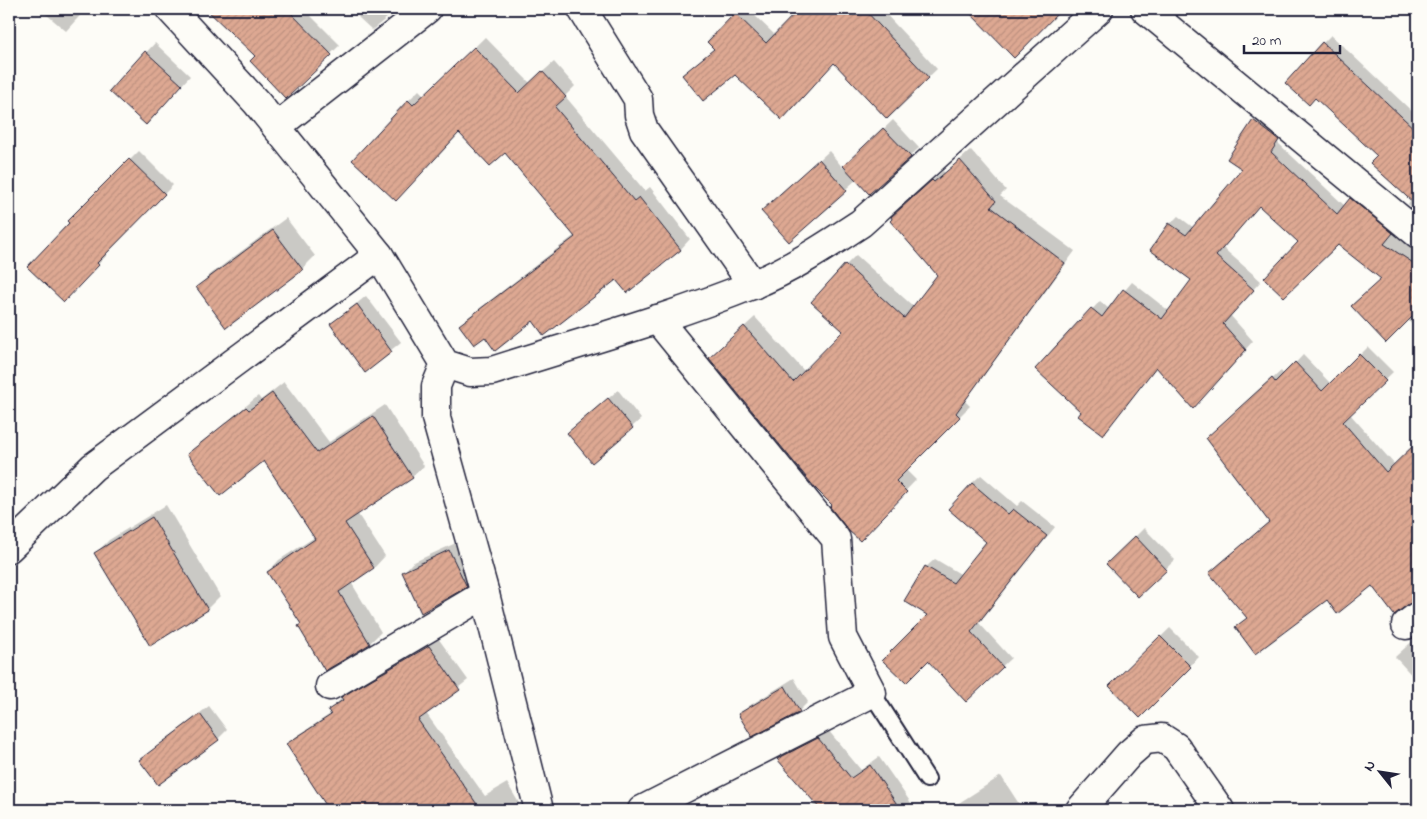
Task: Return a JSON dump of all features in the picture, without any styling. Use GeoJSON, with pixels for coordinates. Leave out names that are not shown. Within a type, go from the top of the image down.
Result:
{"type":"FeatureCollection","features":[{"type":"Feature","properties":{"kind":"street"},"geometry":{"type":"LineString","coordinates":[[170,9],[257,103],[379,255],[445,364],[470,372],[492,371],[658,318],[753,285],[818,251],[861,223],[1099,9]]}},
{"type":"Feature","properties":{"kind":"street"},"geometry":{"type":"LineString","coordinates":[[276,127],[427,9]]}},
{"type":"Feature","properties":{"kind":"street"},"geometry":{"type":"LineString","coordinates":[[582,9],[638,99],[639,115],[644,130],[753,285]]}},
{"type":"Feature","properties":{"kind":"street"},"geometry":{"type":"LineString","coordinates":[[1145,9],[1418,234]]}},
{"type":"Feature","properties":{"kind":"street"},"geometry":{"type":"LineString","coordinates":[[9,548],[93,467],[379,255]]}},
{"type":"Feature","properties":{"kind":"street"},"geometry":{"type":"LineString","coordinates":[[642,810],[872,693],[843,637],[836,539],[658,318]]}},
{"type":"Feature","properties":{"kind":"street"},"geometry":{"type":"LineString","coordinates":[[445,364],[436,386],[436,418],[485,594],[539,810]]}},
{"type":"Feature","properties":{"kind":"street"},"geometry":{"type":"LineString","coordinates":[[330,686],[485,594]]}},
{"type":"Feature","properties":{"kind":"street"},"geometry":{"type":"LineString","coordinates":[[1080,810],[1129,754],[1144,740],[1162,738],[1176,747],[1220,810]]}},
{"type":"Feature","properties":{"kind":"lane"},"geometry":{"type":"LineString","coordinates":[[872,693],[928,779]]}},
{"type":"Feature","properties":{"kind":"building"},"geometry":{"type":"Polygon","coordinates":[[[206,9],[287,9],[332,55],[286,99],[250,61],[255,56],[206,9]]]}},
{"type":"Feature","properties":{"kind":"building"},"geometry":{"type":"Polygon","coordinates":[[[799,9],[864,9],[929,78],[887,119],[834,63],[782,120],[735,75],[703,101],[682,75],[714,49],[707,42],[735,13],[766,43],[799,9]]]}},
{"type":"Feature","properties":{"kind":"building"},"geometry":{"type":"Polygon","coordinates":[[[966,9],[1062,9],[1014,58],[966,9]]]}},
{"type":"Feature","properties":{"kind":"building"},"geometry":{"type":"Polygon","coordinates":[[[1322,42],[1418,132],[1418,207],[1370,163],[1377,156],[1315,98],[1309,105],[1285,83],[1322,42]]]}},
{"type":"Feature","properties":{"kind":"building"},"geometry":{"type":"Polygon","coordinates":[[[474,47],[519,93],[542,71],[566,97],[555,107],[634,201],[639,197],[681,250],[627,293],[616,280],[544,336],[533,321],[495,351],[485,337],[474,345],[459,325],[575,237],[505,153],[490,166],[459,133],[396,201],[352,160],[408,100],[413,105],[474,47]]]}},
{"type":"Feature","properties":{"kind":"building"},"geometry":{"type":"Polygon","coordinates":[[[145,51],[182,85],[146,125],[109,91],[145,51]]]}},
{"type":"Feature","properties":{"kind":"building"},"geometry":{"type":"Polygon","coordinates":[[[1253,120],[1279,140],[1271,152],[1337,214],[1350,198],[1393,233],[1384,244],[1418,266],[1418,311],[1386,343],[1351,306],[1381,279],[1338,245],[1284,297],[1264,278],[1298,242],[1259,206],[1216,256],[1254,290],[1223,324],[1246,350],[1193,409],[1156,367],[1103,435],[1078,416],[1081,412],[1035,369],[1091,308],[1102,317],[1123,289],[1162,319],[1191,280],[1150,250],[1169,223],[1186,235],[1242,169],[1227,159],[1253,120]]]}},
{"type":"Feature","properties":{"kind":"building"},"geometry":{"type":"Polygon","coordinates":[[[883,128],[911,157],[869,194],[843,166],[883,128]]]}},
{"type":"Feature","properties":{"kind":"building"},"geometry":{"type":"Polygon","coordinates":[[[129,159],[165,194],[97,263],[99,265],[64,302],[27,267],[69,223],[67,221],[129,159]]]}},
{"type":"Feature","properties":{"kind":"building"},"geometry":{"type":"Polygon","coordinates":[[[819,159],[847,191],[789,242],[761,211],[819,159]]]}},
{"type":"Feature","properties":{"kind":"building"},"geometry":{"type":"Polygon","coordinates":[[[960,160],[996,201],[991,207],[1065,263],[956,413],[960,417],[896,481],[907,492],[860,541],[848,530],[830,507],[832,505],[815,488],[709,358],[744,326],[793,382],[843,331],[811,302],[845,264],[904,318],[937,275],[890,221],[891,217],[932,180],[934,182],[960,160]]]}},
{"type":"Feature","properties":{"kind":"building"},"geometry":{"type":"Polygon","coordinates":[[[273,230],[303,270],[226,328],[196,287],[273,230]]]}},
{"type":"Feature","properties":{"kind":"building"},"geometry":{"type":"Polygon","coordinates":[[[357,304],[392,352],[365,373],[330,324],[357,304]]]}},
{"type":"Feature","properties":{"kind":"building"},"geometry":{"type":"Polygon","coordinates":[[[1359,354],[1386,381],[1343,422],[1386,472],[1418,441],[1418,601],[1409,604],[1394,615],[1372,586],[1337,614],[1327,600],[1255,654],[1235,627],[1247,618],[1209,573],[1269,522],[1206,438],[1272,378],[1275,382],[1295,362],[1322,391],[1359,354]]]}},
{"type":"Feature","properties":{"kind":"building"},"geometry":{"type":"Polygon","coordinates":[[[272,393],[317,453],[373,416],[413,478],[345,523],[374,568],[339,592],[370,644],[325,671],[298,626],[301,624],[267,572],[315,539],[264,461],[220,496],[187,454],[246,407],[249,410],[272,393]]]}},
{"type":"Feature","properties":{"kind":"building"},"geometry":{"type":"Polygon","coordinates":[[[608,398],[633,428],[592,463],[567,433],[608,398]]]}},
{"type":"Feature","properties":{"kind":"building"},"geometry":{"type":"Polygon","coordinates":[[[972,483],[1008,514],[1013,509],[1047,536],[971,632],[1003,667],[966,702],[928,661],[906,683],[882,660],[927,615],[904,601],[925,566],[953,583],[986,542],[948,509],[972,483]]]}},
{"type":"Feature","properties":{"kind":"building"},"geometry":{"type":"Polygon","coordinates":[[[152,517],[208,610],[150,646],[94,553],[152,517]]]}},
{"type":"Feature","properties":{"kind":"building"},"geometry":{"type":"Polygon","coordinates":[[[1135,536],[1167,570],[1138,597],[1106,564],[1135,536]]]}},
{"type":"Feature","properties":{"kind":"building"},"geometry":{"type":"Polygon","coordinates":[[[449,550],[467,587],[421,613],[402,572],[449,550]]]}},
{"type":"Feature","properties":{"kind":"building"},"geometry":{"type":"Polygon","coordinates":[[[1160,636],[1191,667],[1140,718],[1109,686],[1160,636]]]}},
{"type":"Feature","properties":{"kind":"building"},"geometry":{"type":"Polygon","coordinates":[[[429,646],[460,690],[418,720],[481,810],[329,810],[286,744],[331,715],[328,710],[343,700],[341,697],[429,646]]]}},
{"type":"Feature","properties":{"kind":"building"},"geometry":{"type":"Polygon","coordinates":[[[785,686],[800,712],[752,737],[738,714],[785,686]]]}},
{"type":"Feature","properties":{"kind":"building"},"geometry":{"type":"Polygon","coordinates":[[[200,714],[219,740],[158,785],[139,760],[200,714]]]}},
{"type":"Feature","properties":{"kind":"building"},"geometry":{"type":"Polygon","coordinates":[[[818,738],[851,778],[870,765],[901,810],[821,810],[777,759],[818,738]]]}}]}
